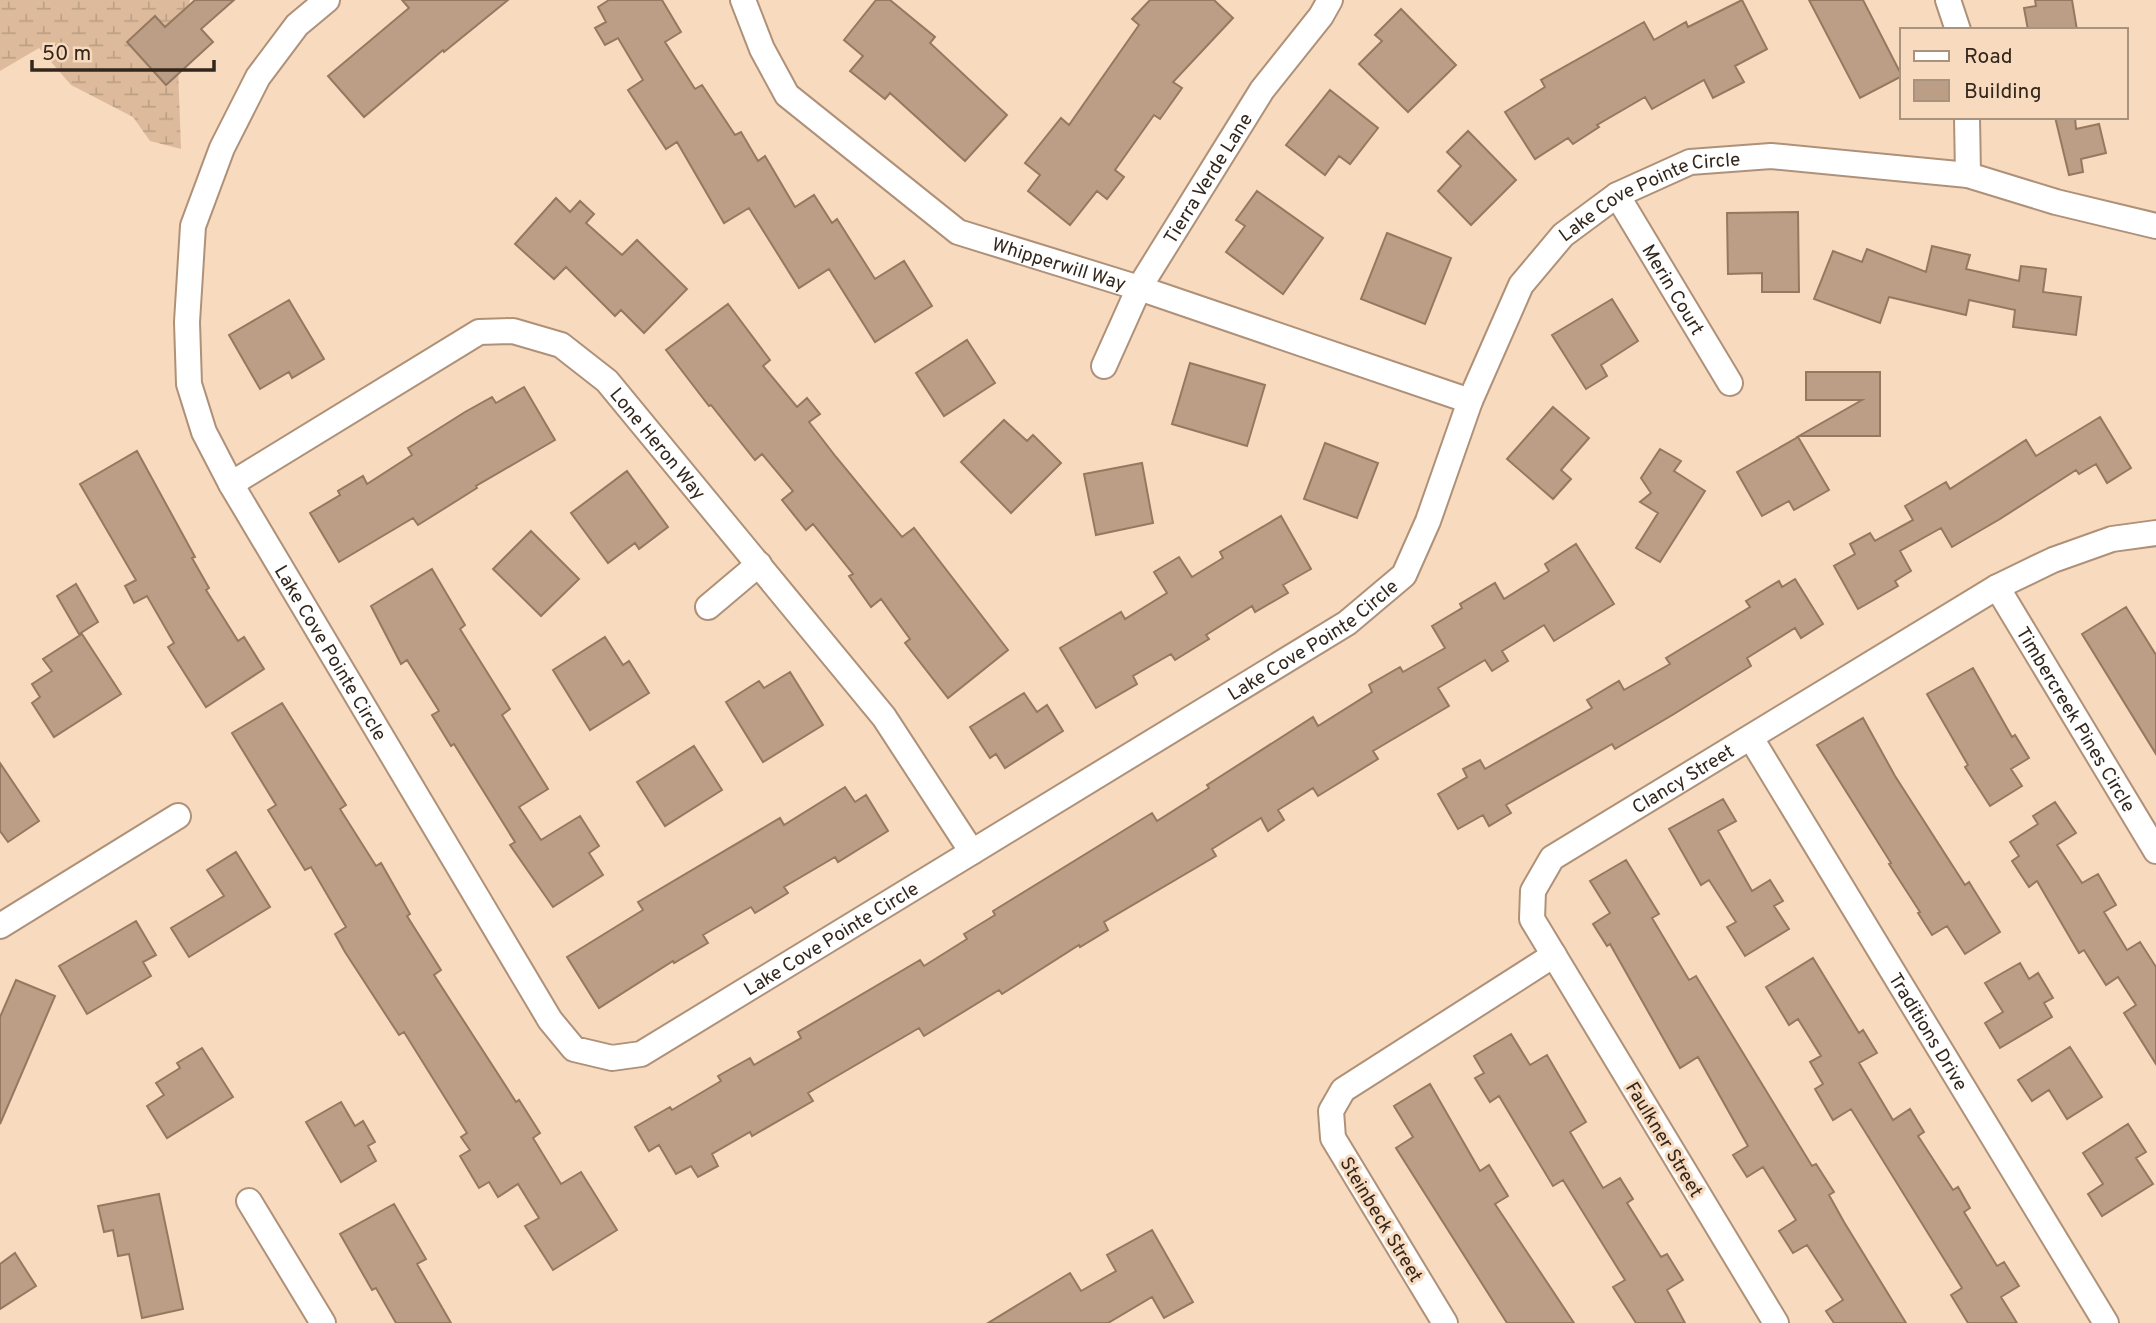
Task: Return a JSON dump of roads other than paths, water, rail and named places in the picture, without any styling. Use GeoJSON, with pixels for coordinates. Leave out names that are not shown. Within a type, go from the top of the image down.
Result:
{"type":"FeatureCollection","features":[{"type":"Feature","properties":{"kind":"street","name":"Lake Cove Pointe Circle"},"geometry":{"type":"LineString","coordinates":[[327,0],[297,25],[257,77],[222,148],[193,226],[187,321],[189,384],[204,432],[231,484],[550,1020],[574,1049],[612,1058],[641,1054],[1347,623],[1404,575],[1429,521],[1470,401],[1521,285],[1563,235],[1617,195],[1690,162],[1771,156],[1968,176],[2151,227]]}},
{"type":"Feature","properties":{"kind":"street","name":"Whipperwill Way"},"geometry":{"type":"LineString","coordinates":[[743,0],[762,50],[787,95],[958,232],[1139,288],[1470,401]]}},
{"type":"Feature","properties":{"kind":"street","name":"Tierra Verde Lane"},"geometry":{"type":"LineString","coordinates":[[1104,366],[1139,288],[1262,90],[1321,16],[1330,0]]}},
{"type":"Feature","properties":{"kind":"street"},"geometry":{"type":"LineString","coordinates":[[1948,0],[1957,28]]}},
{"type":"Feature","properties":{"kind":"street"},"geometry":{"type":"LineString","coordinates":[[1967,119],[1968,176]]}},
{"type":"Feature","properties":{"kind":"street","name":"Merin Court"},"geometry":{"type":"LineString","coordinates":[[1617,195],[1730,383]]}},
{"type":"Feature","properties":{"kind":"street","name":"Lone Heron Way"},"geometry":{"type":"LineString","coordinates":[[231,484],[479,332],[513,331],[561,345],[607,381],[884,717],[972,852]]}},
{"type":"Feature","properties":{"kind":"street","name":"Clancy Street"},"geometry":{"type":"LineString","coordinates":[[1554,956],[1532,919],[1532,891],[1552,858],[1997,587],[2053,560],[2112,539],[2156,533]]}},
{"type":"Feature","properties":{"kind":"street"},"geometry":{"type":"LineString","coordinates":[[708,607],[759,564]]}},
{"type":"Feature","properties":{"kind":"street","name":"Timbercreek Pines Circle"},"geometry":{"type":"LineString","coordinates":[[1997,587],[2156,851]]}},
{"type":"Feature","properties":{"kind":"street","name":"Traditions Drive"},"geometry":{"type":"LineString","coordinates":[[1751,738],[2106,1323]]}},
{"type":"Feature","properties":{"kind":"street"},"geometry":{"type":"LineString","coordinates":[[0,926],[178,816]]}},
{"type":"Feature","properties":{"kind":"street","name":"Steinbeck Street"},"geometry":{"type":"LineString","coordinates":[[1445,1323],[1333,1138],[1331,1111],[1343,1090],[1554,956]]}},
{"type":"Feature","properties":{"kind":"street","name":"Faulkner Street"},"geometry":{"type":"LineString","coordinates":[[1554,956],[1776,1323]]}},
{"type":"Feature","properties":{"kind":"street"},"geometry":{"type":"LineString","coordinates":[[249,1201],[323,1323]]}}]}
